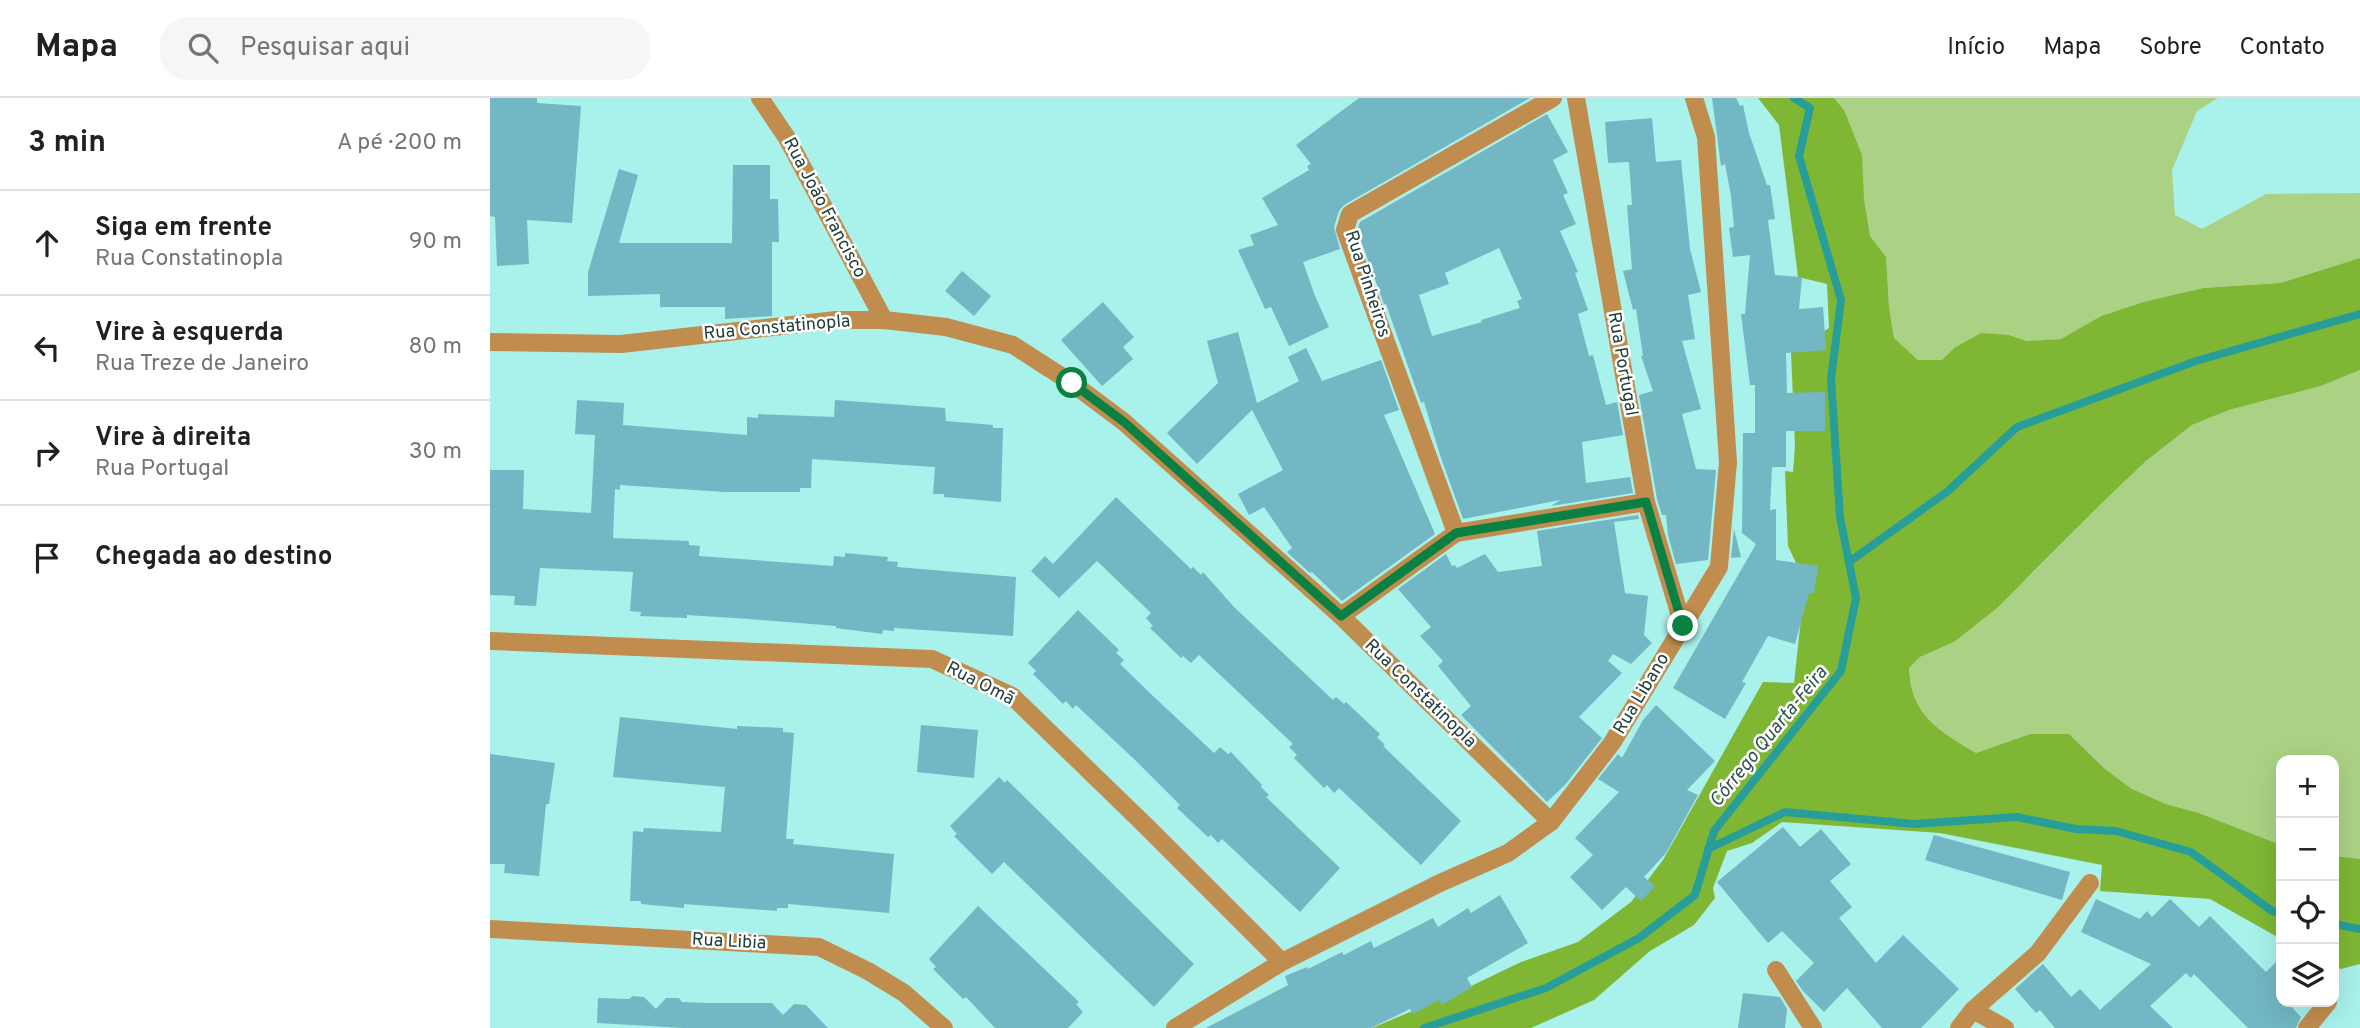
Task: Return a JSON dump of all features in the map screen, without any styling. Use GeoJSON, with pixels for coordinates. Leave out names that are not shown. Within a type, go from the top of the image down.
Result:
{"type":"FeatureCollection","features":[{"type":"Feature","properties":{"kind":"street","name":"Rua João Francisco"},"geometry":{"type":"LineString","coordinates":[[760,98],[787,138],[884,320]]}},
{"type":"Feature","properties":{"kind":"street","name":"Rua Pinheiros"},"geometry":{"type":"LineString","coordinates":[[1456,533],[1345,230],[1350,214],[1553,98]]}},
{"type":"Feature","properties":{"kind":"street","name":"Rua Portugal"},"geometry":{"type":"LineString","coordinates":[[1576,98],[1646,502],[1683,626]]}},
{"type":"Feature","properties":{"kind":"street","name":"Rua Libano"},"geometry":{"type":"LineString","coordinates":[[1179,1027],[1282,962],[1440,883],[1508,853],[1551,822],[1612,743],[1719,567],[1728,462],[1706,137],[1694,98]]}},
{"type":"Feature","properties":{"kind":"street","name":"Rua Constatinopla"},"geometry":{"type":"LineString","coordinates":[[490,342],[621,344],[836,320],[884,320],[946,327],[1013,345],[1072,383],[1124,422],[1341,616],[1551,822]]}},
{"type":"Feature","properties":{"kind":"street"},"geometry":{"type":"LineString","coordinates":[[1341,616],[1456,533],[1646,502]]}},
{"type":"Feature","properties":{"kind":"street","name":"Rua Omã"},"geometry":{"type":"LineString","coordinates":[[490,641],[932,659],[1012,696],[1146,825],[1282,962]]}},
{"type":"Feature","properties":{"kind":"street"},"geometry":{"type":"LineString","coordinates":[[1959,1028],[1973,1010],[2038,953],[2090,883]]}},
{"type":"Feature","properties":{"kind":"street","name":"Rua Libia"},"geometry":{"type":"LineString","coordinates":[[490,929],[819,947],[868,971],[904,993],[944,1028]]}},
{"type":"Feature","properties":{"kind":"street"},"geometry":{"type":"LineString","coordinates":[[1776,970],[1813,1028]]}},
{"type":"Feature","properties":{"kind":"street"},"geometry":{"type":"LineString","coordinates":[[2306,1028],[2324,1007]]}},
{"type":"Feature","properties":{"kind":"street"},"geometry":{"type":"LineString","coordinates":[[1973,1010],[2005,1028]]}},
{"type":"Feature","properties":{"kind":"green space"},"geometry":{"type":"Polygon","coordinates":[[[1758,98],[1834,98],[1844,110],[1862,155],[1864,199],[1870,236],[1886,257],[1894,338],[1918,360],[1942,360],[1954,348],[1981,333],[2009,335],[2027,341],[2061,339],[2101,316],[2143,302],[2203,288],[2280,283],[2360,258],[2360,370],[2321,386],[2229,410],[2192,425],[2146,461],[1997,608],[1954,642],[1920,657],[1909,668],[1915,698],[1921,710],[1939,729],[1976,753],[2030,734],[2069,734],[2105,769],[2132,789],[2276,843],[2276,936],[2210,899],[2100,891],[2102,865],[1940,833],[1782,822],[1752,843],[1727,851],[1713,888],[1715,898],[1694,925],[1650,951],[1594,1000],[1531,1028],[1372,1028],[1521,962],[1578,942],[1631,902],[1663,860],[1763,682],[1794,683],[1805,582],[1788,546],[1785,471],[1793,472],[1795,446],[1791,352],[1829,328],[1827,284],[1798,277],[1779,125],[1758,98]]]}},
{"type":"Feature","properties":{"kind":"green space"},"geometry":{"type":"Polygon","coordinates":[[[1834,98],[2218,98],[2197,111],[2172,170],[2175,215],[2202,229],[2266,194],[2360,193],[2360,258],[2280,283],[2203,288],[2143,302],[2101,316],[2062,339],[2027,341],[2009,335],[1954,348],[1942,360],[1918,360],[1894,338],[1886,258],[1870,236],[1844,110],[1834,98]]]}},
{"type":"Feature","properties":{"kind":"green space"},"geometry":{"type":"Polygon","coordinates":[[[2360,370],[2360,859],[2339,857],[2339,755],[2276,755],[2276,843],[2132,789],[2105,769],[2069,734],[2030,734],[1976,753],[1928,720],[1914,701],[1910,690],[1909,668],[1920,657],[1954,642],[2034,572],[2146,461],[2192,425],[2229,410],[2321,386],[2360,370]]]}},
{"type":"Feature","properties":{"kind":"green space"},"geometry":{"type":"Polygon","coordinates":[[[2339,857],[2360,859],[2360,964],[2341,969],[2339,857]]]}},
{"type":"Feature","properties":{"kind":"building"},"geometry":{"type":"Polygon","coordinates":[[[490,98],[537,98],[537,103],[581,106],[572,223],[527,220],[529,264],[497,266],[495,217],[490,216],[490,98]]]}},
{"type":"Feature","properties":{"kind":"building"},"geometry":{"type":"Polygon","coordinates":[[[1359,98],[1530,98],[1344,205],[1334,227],[1340,249],[1303,262],[1329,327],[1289,346],[1271,307],[1265,309],[1238,250],[1254,245],[1250,235],[1278,225],[1262,198],[1309,170],[1307,166],[1311,164],[1296,145],[1359,98]]]}},
{"type":"Feature","properties":{"kind":"building"},"geometry":{"type":"Polygon","coordinates":[[[1712,98],[1736,98],[1740,106],[1743,105],[1749,133],[1767,185],[1770,185],[1775,219],[1768,220],[1775,275],[1802,277],[1799,309],[1823,307],[1826,350],[1786,353],[1787,393],[1825,392],[1825,431],[1786,431],[1786,467],[1772,467],[1770,510],[1776,509],[1776,560],[1818,566],[1814,593],[1809,593],[1795,644],[1768,636],[1725,719],[1673,688],[1756,544],[1742,533],[1743,433],[1755,433],[1755,385],[1750,385],[1741,314],[1745,314],[1750,255],[1733,257],[1729,228],[1734,227],[1731,196],[1725,164],[1721,166],[1712,98]]]}},
{"type":"Feature","properties":{"kind":"building"},"geometry":{"type":"Polygon","coordinates":[[[1547,114],[1568,152],[1553,160],[1568,193],[1563,195],[1576,224],[1560,231],[1578,272],[1575,273],[1588,310],[1578,314],[1589,356],[1593,355],[1606,405],[1617,402],[1623,435],[1582,442],[1586,483],[1630,477],[1633,493],[1551,506],[1560,500],[1463,519],[1424,402],[1421,403],[1357,230],[1360,222],[1547,114]],[[1499,248],[1445,273],[1449,284],[1419,295],[1432,336],[1520,308],[1517,301],[1522,299],[1499,248]]]}},
{"type":"Feature","properties":{"kind":"building"},"geometry":{"type":"Polygon","coordinates":[[[1652,118],[1656,162],[1681,160],[1690,249],[1701,292],[1688,295],[1695,339],[1682,341],[1701,409],[1682,414],[1696,469],[1716,470],[1708,560],[1676,564],[1666,515],[1662,515],[1657,499],[1639,395],[1653,391],[1641,356],[1636,309],[1633,310],[1623,271],[1632,269],[1627,205],[1632,205],[1629,162],[1608,163],[1605,122],[1652,118]]]}},
{"type":"Feature","properties":{"kind":"building"},"geometry":{"type":"Polygon","coordinates":[[[733,165],[770,165],[770,199],[778,199],[779,242],[772,242],[772,316],[725,319],[725,307],[660,307],[660,294],[588,296],[588,272],[619,169],[638,175],[619,243],[732,243],[733,165]]]}},
{"type":"Feature","properties":{"kind":"building"},"geometry":{"type":"Polygon","coordinates":[[[962,271],[991,296],[974,316],[945,291],[962,271]]]}},
{"type":"Feature","properties":{"kind":"building"},"geometry":{"type":"Polygon","coordinates":[[[1103,302],[1134,337],[1123,347],[1133,359],[1102,386],[1061,340],[1103,302]]]}},
{"type":"Feature","properties":{"kind":"building"},"geometry":{"type":"Polygon","coordinates":[[[1238,332],[1257,403],[1299,381],[1288,357],[1306,348],[1322,381],[1381,360],[1399,410],[1384,415],[1435,534],[1342,601],[1287,552],[1292,548],[1264,507],[1249,515],[1238,494],[1283,470],[1252,410],[1197,464],[1167,433],[1218,383],[1207,341],[1238,332]]]}},
{"type":"Feature","properties":{"kind":"building"},"geometry":{"type":"Polygon","coordinates":[[[577,400],[624,403],[623,425],[747,435],[747,417],[758,418],[758,414],[834,417],[835,400],[945,408],[946,421],[1003,428],[1001,502],[933,494],[935,467],[812,459],[811,488],[800,488],[800,492],[724,492],[620,485],[620,490],[615,489],[613,538],[689,541],[689,545],[700,546],[699,556],[833,566],[834,556],[845,557],[845,553],[888,557],[887,561],[898,562],[897,567],[1016,577],[1013,636],[894,628],[894,631],[883,630],[882,634],[836,626],[749,619],[687,615],[687,618],[640,616],[641,612],[630,611],[633,572],[540,568],[536,606],[514,605],[515,596],[490,595],[490,470],[524,470],[523,509],[591,513],[595,435],[575,434],[577,400]]]}},
{"type":"Feature","properties":{"kind":"building"},"geometry":{"type":"Polygon","coordinates":[[[1116,497],[1191,569],[1193,567],[1201,575],[1203,572],[1234,607],[1333,700],[1336,697],[1344,704],[1346,702],[1380,734],[1377,737],[1385,745],[1383,746],[1461,821],[1421,865],[1339,788],[1334,793],[1327,785],[1324,788],[1294,758],[1297,755],[1289,747],[1293,744],[1199,655],[1191,663],[1183,656],[1181,658],[1150,628],[1153,626],[1146,618],[1151,613],[1097,561],[1059,598],[1031,571],[1045,556],[1053,564],[1116,497]]]}},
{"type":"Feature","properties":{"kind":"building"},"geometry":{"type":"Polygon","coordinates":[[[1638,515],[1639,519],[1614,522],[1625,593],[1648,596],[1644,635],[1652,643],[1631,664],[1613,654],[1608,661],[1622,673],[1579,717],[1602,738],[1565,785],[1547,802],[1461,715],[1471,706],[1438,666],[1443,661],[1420,636],[1431,627],[1398,589],[1446,554],[1452,566],[1457,568],[1485,554],[1498,572],[1542,566],[1537,531],[1638,515]]]}},
{"type":"Feature","properties":{"kind":"building"},"geometry":{"type":"Polygon","coordinates":[[[1734,529],[1741,557],[1731,558],[1734,529]]]}},
{"type":"Feature","properties":{"kind":"building"},"geometry":{"type":"Polygon","coordinates":[[[1078,610],[1119,650],[1116,653],[1124,660],[1120,664],[1214,753],[1220,747],[1228,754],[1231,752],[1262,785],[1269,795],[1266,797],[1340,868],[1300,912],[1222,839],[1218,843],[1211,835],[1208,837],[1177,808],[1180,805],[1133,758],[1076,705],[1073,709],[1066,701],[1063,704],[1033,674],[1036,671],[1028,663],[1078,610]]]}},
{"type":"Feature","properties":{"kind":"building"},"geometry":{"type":"Polygon","coordinates":[[[1656,705],[1715,761],[1687,790],[1698,795],[1666,853],[1644,877],[1655,886],[1641,901],[1626,887],[1602,910],[1570,877],[1593,855],[1575,838],[1619,792],[1598,779],[1618,754],[1622,758],[1643,720],[1656,705]]]}},
{"type":"Feature","properties":{"kind":"building"},"geometry":{"type":"Polygon","coordinates":[[[620,717],[737,729],[737,726],[783,728],[783,732],[794,733],[786,839],[794,839],[793,844],[894,854],[889,913],[788,904],[788,908],[777,908],[777,911],[684,904],[684,908],[630,901],[633,831],[643,832],[644,828],[721,832],[725,787],[613,777],[620,717]]]}},
{"type":"Feature","properties":{"kind":"building"},"geometry":{"type":"Polygon","coordinates":[[[921,725],[978,730],[974,778],[917,772],[921,725]]]}},
{"type":"Feature","properties":{"kind":"building"},"geometry":{"type":"Polygon","coordinates":[[[490,754],[555,763],[549,804],[546,804],[539,876],[504,873],[505,864],[490,864],[490,754]]]}},
{"type":"Feature","properties":{"kind":"building"},"geometry":{"type":"Polygon","coordinates":[[[999,777],[1005,783],[1007,780],[1194,964],[1154,1007],[1004,862],[992,874],[954,836],[957,834],[950,826],[999,777]]]}},
{"type":"Feature","properties":{"kind":"building"},"geometry":{"type":"Polygon","coordinates":[[[1783,827],[1800,847],[1821,829],[1851,864],[1830,881],[1852,907],[1839,918],[1876,963],[1903,935],[1959,989],[1921,1028],[1882,1028],[1847,988],[1824,1012],[1796,981],[1814,963],[1782,931],[1768,943],[1717,882],[1783,827]]]}},
{"type":"Feature","properties":{"kind":"building"},"geometry":{"type":"Polygon","coordinates":[[[1934,835],[2070,872],[2062,900],[1925,860],[1934,835]]]}},
{"type":"Feature","properties":{"kind":"building"},"geometry":{"type":"Polygon","coordinates":[[[1500,895],[1528,943],[1467,978],[1472,987],[1442,1005],[1439,1000],[1413,1014],[1410,1009],[1371,1028],[1206,1028],[1288,985],[1285,976],[1307,967],[1308,969],[1342,952],[1344,955],[1371,941],[1374,948],[1433,918],[1438,927],[1468,908],[1471,913],[1500,895]]]}},
{"type":"Feature","properties":{"kind":"building"},"geometry":{"type":"Polygon","coordinates":[[[2096,899],[2140,919],[2147,911],[2152,917],[2170,899],[2199,927],[2210,916],[2266,972],[2276,962],[2276,1007],[2292,1007],[2301,1017],[2296,1028],[2248,1028],[2194,974],[2191,978],[2186,973],[2150,1006],[2173,1028],[2055,1028],[2040,1010],[2036,1013],[2015,989],[2043,964],[2071,997],[2080,989],[2100,1010],[2151,964],[2081,932],[2096,899]]]}},
{"type":"Feature","properties":{"kind":"building"},"geometry":{"type":"Polygon","coordinates":[[[978,906],[1079,1002],[1076,1004],[1083,1012],[1068,1028],[995,1028],[966,997],[963,999],[933,969],[936,967],[929,959],[978,906]]]}},
{"type":"Feature","properties":{"kind":"building"},"geometry":{"type":"Polygon","coordinates":[[[1743,993],[1780,997],[1787,1009],[1785,1028],[1738,1028],[1743,993]]]}},
{"type":"Feature","properties":{"kind":"building"},"geometry":{"type":"Polygon","coordinates":[[[633,996],[644,997],[656,1009],[666,998],[679,998],[682,1002],[772,1003],[783,1015],[794,1004],[806,1005],[828,1028],[684,1028],[597,1023],[598,998],[629,999],[633,996]]]}},
{"type":"Feature","properties":{"kind":"waterway","name":"Córrego Quarta-Feira"},"geometry":{"type":"LineString","coordinates":[[1424,1028],[1546,988],[1639,938],[1695,895],[1714,831],[1841,671],[1856,598],[1840,517],[1831,379],[1841,300],[1799,156],[1810,108],[1794,98]]}},
{"type":"Feature","properties":{"kind":"waterway"},"geometry":{"type":"LineString","coordinates":[[1849,562],[1948,491],[2017,427],[2196,361],[2360,314]]}},
{"type":"Feature","properties":{"kind":"waterway"},"geometry":{"type":"LineString","coordinates":[[1708,849],[1785,812],[1914,824],[2017,817],[2076,829],[2116,831],[2191,852],[2276,912]]}},
{"type":"Feature","properties":{"kind":"waterway"},"geometry":{"type":"LineString","coordinates":[[2339,925],[2360,929]]}},
{"type":"Feature","properties":{"kind":"route"},"geometry":{"type":"LineString","coordinates":[[1072,383],[1124,422],[1341,616],[1456,533],[1646,502],[1683,626]]}}]}
